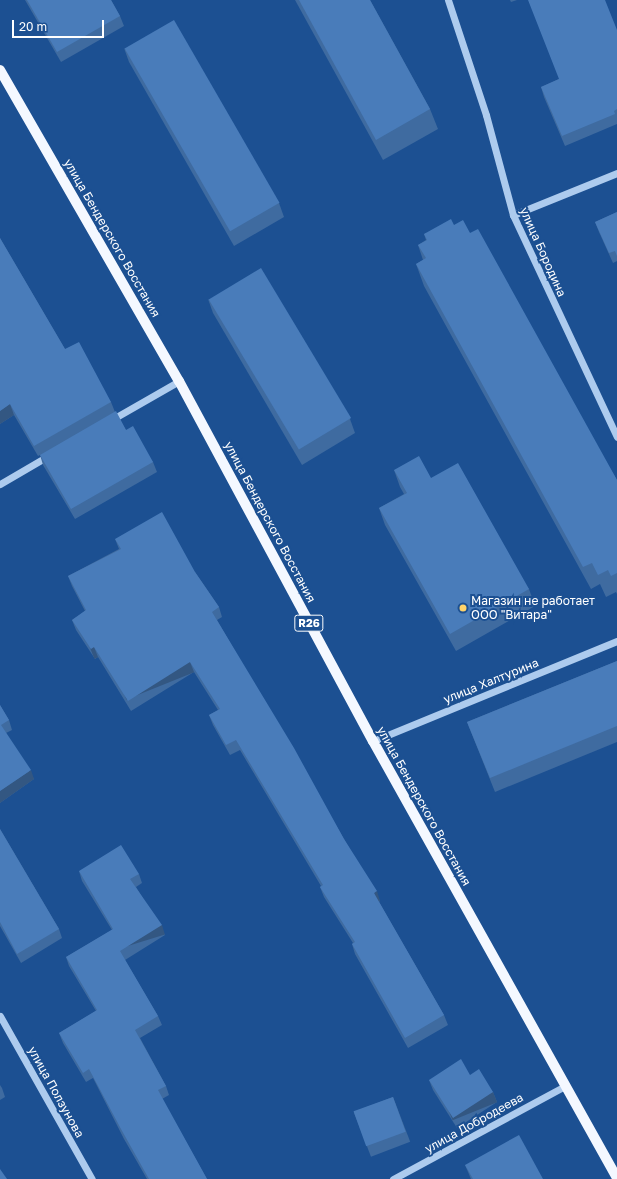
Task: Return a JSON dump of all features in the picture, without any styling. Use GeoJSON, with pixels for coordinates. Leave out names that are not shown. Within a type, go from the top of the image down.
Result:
{"type":"FeatureCollection","features":[{"type":"Feature","properties":{"kind":"main road","name":"улица Бендерского Восстания"},"geometry":{"type":"LineString","coordinates":[[0,70],[179,381],[373,741],[617,1178]]}},
{"type":"Feature","properties":{"kind":"street","name":"улица Бородина"},"geometry":{"type":"LineString","coordinates":[[448,0],[486,115],[513,215],[617,437]]}},
{"type":"Feature","properties":{"kind":"street"},"geometry":{"type":"LineString","coordinates":[[513,215],[617,172]]}},
{"type":"Feature","properties":{"kind":"street"},"geometry":{"type":"LineString","coordinates":[[103,425],[179,381]]}},
{"type":"Feature","properties":{"kind":"street"},"geometry":{"type":"LineString","coordinates":[[0,484],[55,452]]}},
{"type":"Feature","properties":{"kind":"street","name":"улица Халтурина"},"geometry":{"type":"LineString","coordinates":[[373,741],[617,640]]}},
{"type":"Feature","properties":{"kind":"street","name":"улица Ползунова"},"geometry":{"type":"LineString","coordinates":[[0,1016],[92,1179]]}},
{"type":"Feature","properties":{"kind":"street","name":"улица Добродеева"},"geometry":{"type":"LineString","coordinates":[[393,1179],[565,1086]]}},
{"type":"Feature","properties":{"kind":"building"},"geometry":{"type":"Polygon","coordinates":[[[27,0],[111,0],[120,16],[57,52],[27,0]]]}},
{"type":"Feature","properties":{"kind":"building"},"geometry":{"type":"Polygon","coordinates":[[[299,0],[370,0],[430,109],[376,140],[299,0]]]}},
{"type":"Feature","properties":{"kind":"building"},"geometry":{"type":"Polygon","coordinates":[[[528,0],[605,0],[617,30],[617,109],[614,111],[615,114],[562,136],[541,87],[559,79],[528,0]]]}},
{"type":"Feature","properties":{"kind":"building"},"geometry":{"type":"Polygon","coordinates":[[[174,20],[280,203],[230,231],[125,48],[174,20]]]}},
{"type":"Feature","properties":{"kind":"building"},"geometry":{"type":"Polygon","coordinates":[[[617,212],[617,256],[615,251],[609,253],[595,222],[617,212]]]}},
{"type":"Feature","properties":{"kind":"building"},"geometry":{"type":"Polygon","coordinates":[[[451,219],[454,225],[463,220],[470,233],[478,229],[617,480],[617,573],[611,576],[608,570],[598,575],[592,563],[583,567],[416,264],[426,258],[418,245],[427,240],[424,234],[451,219]]]}},
{"type":"Feature","properties":{"kind":"building"},"geometry":{"type":"Polygon","coordinates":[[[0,238],[65,349],[79,342],[111,402],[34,446],[10,404],[0,411],[0,238]]]}},
{"type":"Feature","properties":{"kind":"building"},"geometry":{"type":"Polygon","coordinates":[[[261,268],[351,418],[299,449],[209,299],[261,268]]]}},
{"type":"Feature","properties":{"kind":"building"},"geometry":{"type":"Polygon","coordinates":[[[116,411],[126,430],[133,426],[153,462],[71,509],[40,455],[116,411]]]}},
{"type":"Feature","properties":{"kind":"building"},"geometry":{"type":"Polygon","coordinates":[[[419,456],[431,478],[458,463],[529,589],[450,634],[379,508],[407,493],[394,470],[419,456]]]}},
{"type":"Feature","properties":{"kind":"building"},"geometry":{"type":"Polygon","coordinates":[[[162,512],[195,572],[219,607],[212,612],[294,748],[344,839],[377,891],[374,893],[444,1015],[405,1038],[352,944],[355,942],[320,887],[323,885],[236,740],[226,745],[209,715],[220,709],[190,662],[128,701],[94,647],[91,649],[72,620],[86,610],[68,576],[121,549],[115,539],[162,512]]]}},
{"type":"Feature","properties":{"kind":"building"},"geometry":{"type":"Polygon","coordinates":[[[617,661],[617,726],[490,778],[467,722],[617,661]]]}},
{"type":"Feature","properties":{"kind":"building"},"geometry":{"type":"Polygon","coordinates":[[[0,705],[9,720],[1,725],[31,770],[0,791],[0,705]]]}},
{"type":"Feature","properties":{"kind":"building"},"geometry":{"type":"Polygon","coordinates":[[[0,829],[59,929],[17,954],[0,922],[0,829]]]}},
{"type":"Feature","properties":{"kind":"building"},"geometry":{"type":"Polygon","coordinates":[[[121,845],[139,874],[130,879],[162,925],[120,951],[158,1016],[135,1030],[166,1086],[158,1090],[207,1179],[149,1179],[89,1069],[83,1073],[59,1033],[97,1010],[66,957],[113,929],[79,871],[121,845]]]}},
{"type":"Feature","properties":{"kind":"building"},"geometry":{"type":"Polygon","coordinates":[[[461,1059],[470,1075],[479,1069],[493,1092],[453,1118],[429,1080],[461,1059]]]}},
{"type":"Feature","properties":{"kind":"building"},"geometry":{"type":"Polygon","coordinates":[[[393,1097],[406,1132],[366,1146],[354,1111],[393,1097]]]}},
{"type":"Feature","properties":{"kind":"building"},"geometry":{"type":"Polygon","coordinates":[[[519,1135],[543,1179],[473,1179],[465,1165],[519,1135]]]}},
{"type":"Feature","properties":{"kind":"building"},"geometry":{"type":"Polygon","coordinates":[[[0,1169],[7,1179],[0,1179],[0,1169]]]}},
{"type":"Feature","properties":{"kind":"place","name":"Магазин не работает ООО \"Витара\""},"geometry":{"type":"Point","coordinates":[463,608]}}]}
